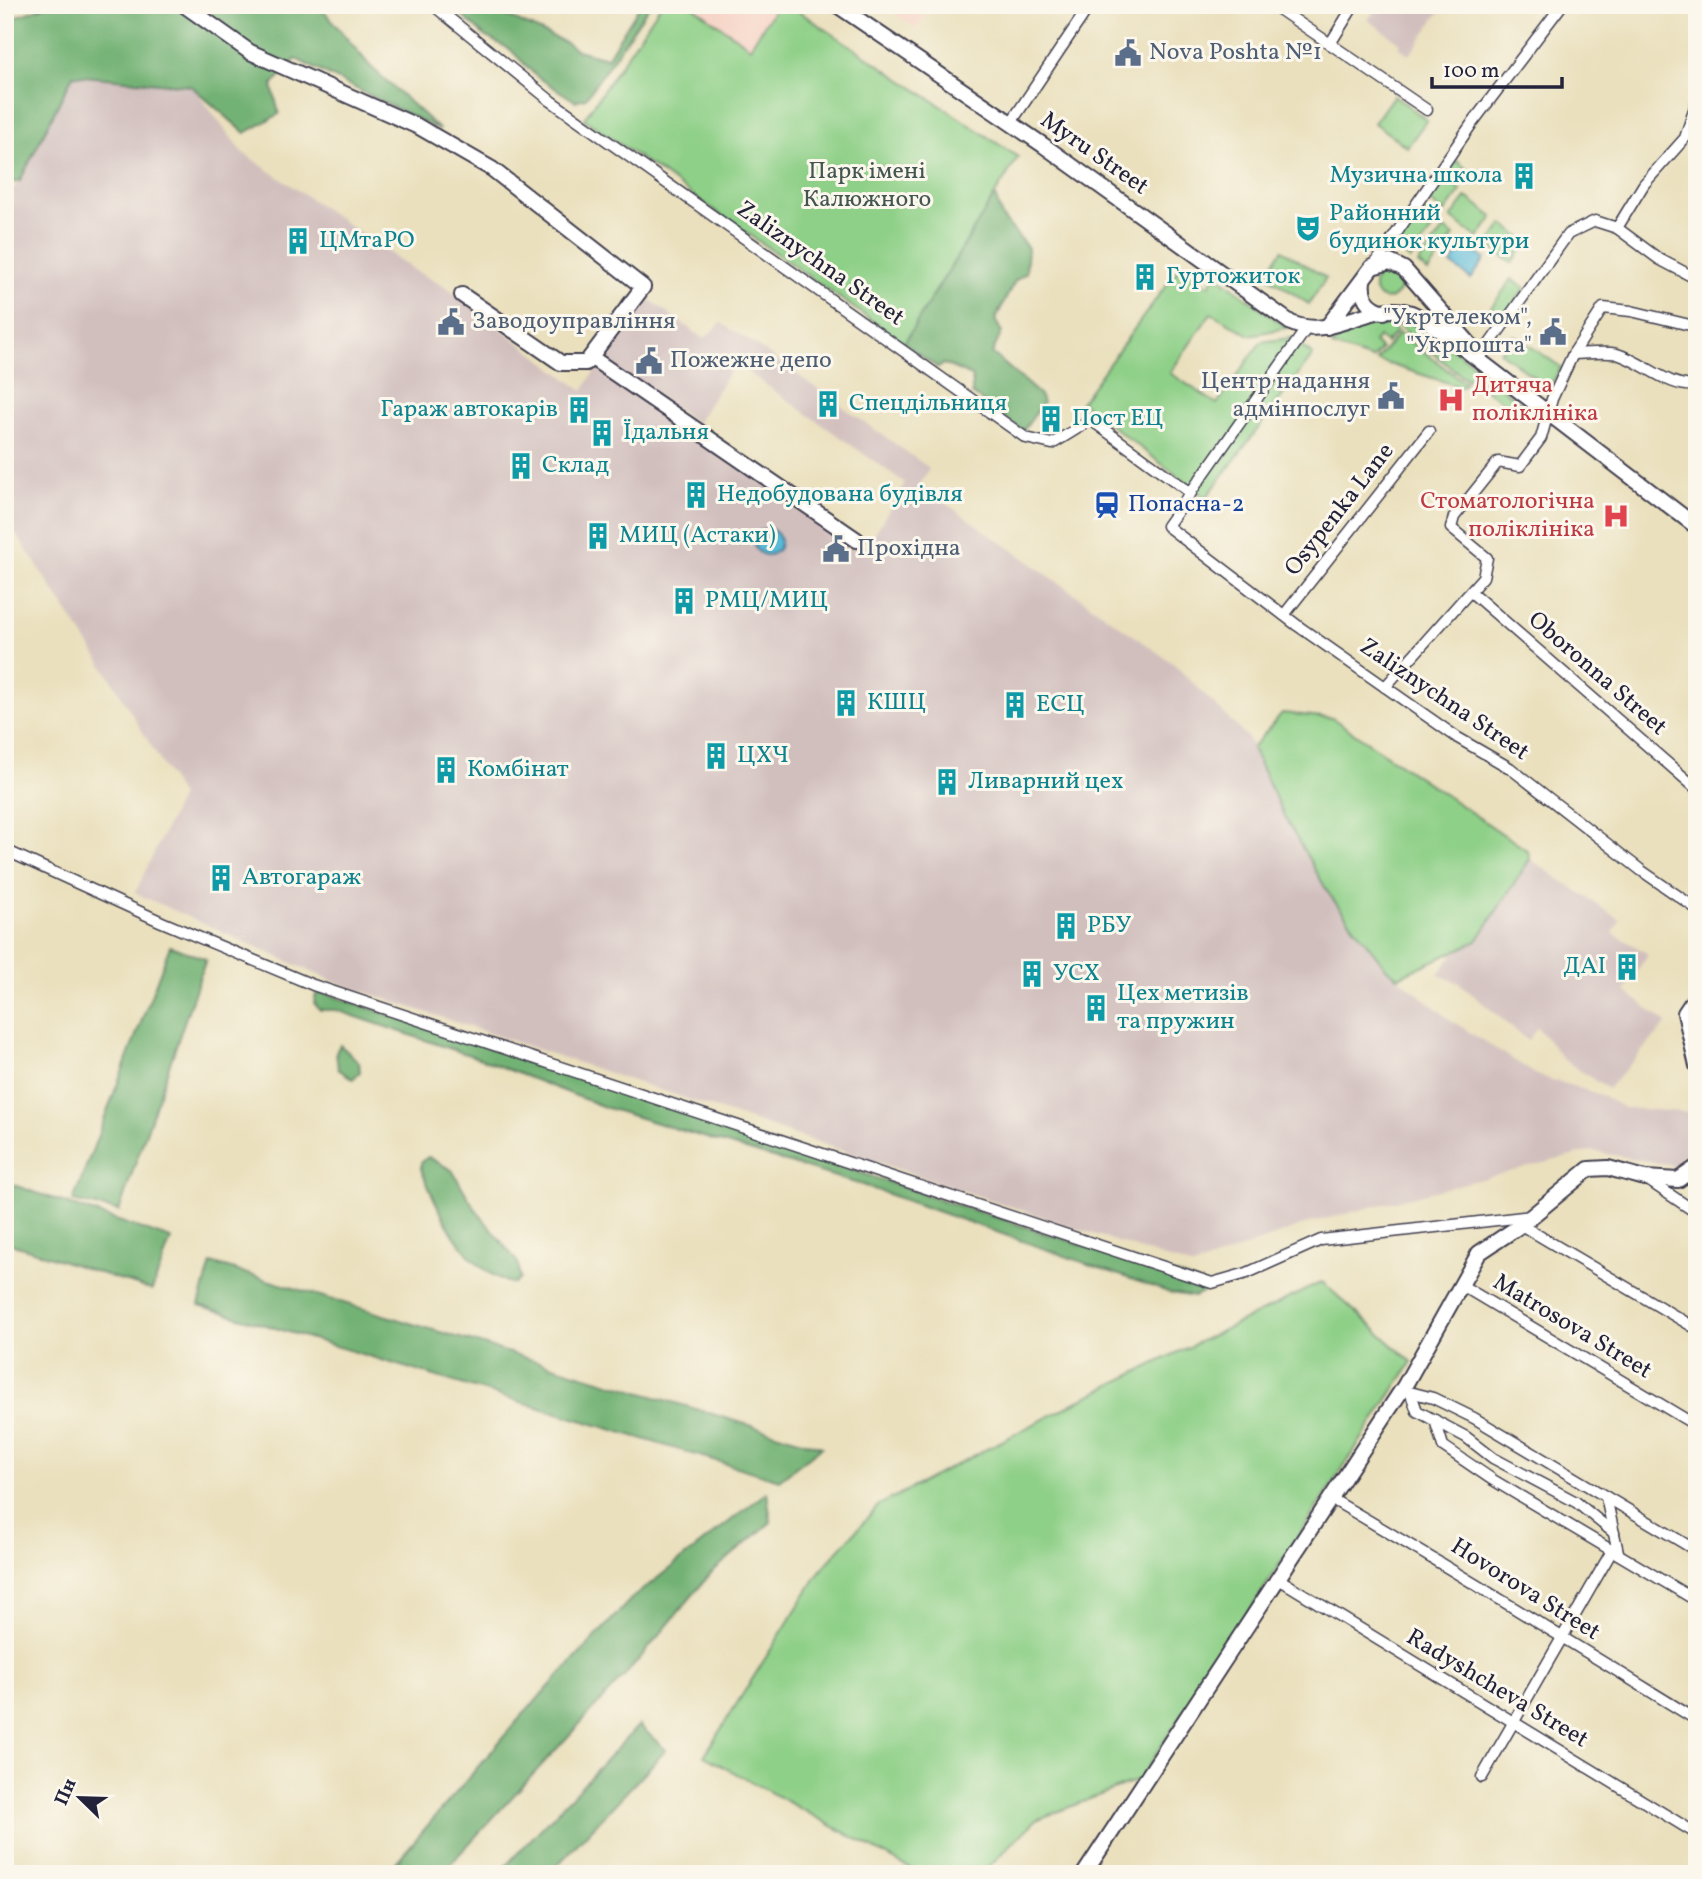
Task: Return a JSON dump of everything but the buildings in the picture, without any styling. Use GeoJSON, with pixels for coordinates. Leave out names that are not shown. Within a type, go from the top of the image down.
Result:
{"type":"FeatureCollection","features":[{"type":"Feature","properties":{"kind":"street"},"geometry":{"type":"LineString","coordinates":[[184,5],[250,52],[419,127],[492,169],[643,287],[586,363],[561,363],[462,295]]}},
{"type":"Feature","properties":{"kind":"street","name":"Zaliznychna Street"},"geometry":{"type":"LineString","coordinates":[[433,5],[551,101],[1026,438],[1052,444],[1091,420],[1191,493],[1167,526],[1385,687],[1458,738],[1510,768],[1642,871],[1697,909]]}},
{"type":"Feature","properties":{"kind":"street","name":"Myru Street"},"geometry":{"type":"LineString","coordinates":[[837,5],[1291,323],[1307,329]]}},
{"type":"Feature","properties":{"kind":"street"},"geometry":{"type":"LineString","coordinates":[[1010,124],[1090,5]]}},
{"type":"Feature","properties":{"kind":"street"},"geometry":{"type":"LineString","coordinates":[[1273,5],[1427,110]]}},
{"type":"Feature","properties":{"kind":"street"},"geometry":{"type":"LineString","coordinates":[[1330,44],[1354,5]]}},
{"type":"Feature","properties":{"kind":"street"},"geometry":{"type":"LineString","coordinates":[[1326,328],[1385,251],[1467,131],[1562,5]]}},
{"type":"Feature","properties":{"kind":"street"},"geometry":{"type":"LineString","coordinates":[[1616,228],[1644,184],[1685,138],[1697,101]]}},
{"type":"Feature","properties":{"kind":"street"},"geometry":{"type":"LineString","coordinates":[[1685,138],[1697,137]]}},
{"type":"Feature","properties":{"kind":"street"},"geometry":{"type":"LineString","coordinates":[[1482,360],[1569,234],[1595,220],[1616,228],[1658,259],[1697,279]]}},
{"type":"Feature","properties":{"kind":"street"},"geometry":{"type":"LineString","coordinates":[[1385,251],[1394,263],[1404,269],[1482,360]]}},
{"type":"Feature","properties":{"kind":"street"},"geometry":{"type":"LineString","coordinates":[[1372,267],[1394,263]]}},
{"type":"Feature","properties":{"kind":"street"},"geometry":{"type":"LineString","coordinates":[[1191,493],[1307,329],[1326,328],[1390,311],[1409,300],[1411,279]]}},
{"type":"Feature","properties":{"kind":"street"},"geometry":{"type":"LineString","coordinates":[[1363,280],[1363,293],[1367,302],[1390,311],[1409,312],[1482,360],[1697,527]]}},
{"type":"Feature","properties":{"kind":"street"},"geometry":{"type":"LineString","coordinates":[[1385,687],[1483,578],[1487,558],[1451,528],[1454,517],[1498,462],[1520,466],[1541,438],[1547,413],[1573,354],[1603,308],[1631,311],[1694,326],[1697,323]]}},
{"type":"Feature","properties":{"kind":"street"},"geometry":{"type":"LineString","coordinates":[[1573,354],[1615,354],[1646,366],[1682,387],[1697,385]]}},
{"type":"Feature","properties":{"kind":"street"},"geometry":{"type":"LineString","coordinates":[[592,358],[857,540]]}},
{"type":"Feature","properties":{"kind":"street","name":"Osypenka Lane"},"geometry":{"type":"LineString","coordinates":[[1284,615],[1429,431]]}},
{"type":"Feature","properties":{"kind":"street","name":"Oboronna Street"},"geometry":{"type":"LineString","coordinates":[[1471,592],[1697,789]]}},
{"type":"Feature","properties":{"kind":"street"},"geometry":{"type":"LineString","coordinates":[[5,850],[162,922],[313,985],[1212,1283],[1247,1273],[1321,1240],[1533,1216]]}},
{"type":"Feature","properties":{"kind":"street"},"geometry":{"type":"LineString","coordinates":[[1697,995],[1685,1013],[1697,1066]]}},
{"type":"Feature","properties":{"kind":"street"},"geometry":{"type":"LineString","coordinates":[[1084,1874],[1330,1498],[1406,1392],[1479,1253],[1521,1226],[1589,1169],[1608,1168],[1645,1178],[1681,1178],[1697,1167]]}},
{"type":"Feature","properties":{"kind":"street"},"geometry":{"type":"LineString","coordinates":[[1645,1178],[1697,1213]]}},
{"type":"Feature","properties":{"kind":"street"},"geometry":{"type":"LineString","coordinates":[[1681,1178],[1678,1191],[1683,1203]]}},
{"type":"Feature","properties":{"kind":"street"},"geometry":{"type":"LineString","coordinates":[[1521,1226],[1697,1329]]}},
{"type":"Feature","properties":{"kind":"street","name":"Matrosova Street"},"geometry":{"type":"LineString","coordinates":[[1461,1285],[1697,1426]]}},
{"type":"Feature","properties":{"kind":"street"},"geometry":{"type":"LineString","coordinates":[[1406,1392],[1417,1411],[1466,1437],[1493,1458],[1576,1502],[1614,1533]]}},
{"type":"Feature","properties":{"kind":"street"},"geometry":{"type":"LineString","coordinates":[[1406,1392],[1433,1398],[1474,1418],[1697,1551]]}},
{"type":"Feature","properties":{"kind":"street"},"geometry":{"type":"LineString","coordinates":[[1435,1420],[1443,1446],[1493,1480],[1697,1601]]}},
{"type":"Feature","properties":{"kind":"street"},"geometry":{"type":"LineString","coordinates":[[1482,1777],[1615,1550],[1606,1497]]}},
{"type":"Feature","properties":{"kind":"street","name":"Hovorova Street"},"geometry":{"type":"LineString","coordinates":[[1330,1498],[1450,1566],[1697,1720]]}},
{"type":"Feature","properties":{"kind":"street","name":"Radyshcheva Street"},"geometry":{"type":"LineString","coordinates":[[1277,1578],[1697,1834]]}},
{"type":"Feature","properties":{"kind":"shaded area"},"geometry":{"type":"Polygon","coordinates":[[[691,5],[777,5],[750,47],[691,5]]]}},
{"type":"Feature","properties":{"kind":"shaded area"},"geometry":{"type":"Polygon","coordinates":[[[882,5],[931,5],[916,29],[882,5]]]}},
{"type":"Feature","properties":{"kind":"shaded area"},"geometry":{"type":"Polygon","coordinates":[[[1378,5],[1444,5],[1410,55],[1399,47],[1401,43],[1368,20],[1378,5]]]}},
{"type":"Feature","properties":{"kind":"shaded area"},"geometry":{"type":"Polygon","coordinates":[[[73,75],[192,86],[242,152],[414,270],[447,288],[583,391],[597,367],[863,553],[905,483],[735,363],[697,423],[601,361],[646,297],[704,339],[721,323],[753,343],[929,468],[920,485],[1174,664],[1248,738],[1285,818],[1329,894],[1386,968],[1452,1021],[1537,1075],[1604,1096],[1624,1108],[1697,1113],[1697,1148],[1680,1167],[1591,1151],[1309,1223],[1193,1267],[332,981],[135,893],[181,796],[107,672],[5,517],[5,198],[20,181],[73,75]]]}},
{"type":"Feature","properties":{"kind":"shaded area"},"geometry":{"type":"Polygon","coordinates":[[[1530,859],[1620,920],[1613,933],[1648,954],[1625,991],[1667,1023],[1608,1089],[1564,1060],[1537,1027],[1528,1041],[1459,983],[1438,975],[1454,953],[1477,941],[1530,859]]]}},
{"type":"Feature","properties":{"kind":"green space"},"geometry":{"type":"Polygon","coordinates":[[[48,5],[319,5],[370,66],[440,130],[296,59],[272,85],[279,114],[245,133],[191,86],[73,75],[20,181],[5,184],[5,21],[48,5]]]}},
{"type":"Feature","properties":{"kind":"green space"},"geometry":{"type":"Polygon","coordinates":[[[450,5],[482,5],[577,50],[607,58],[640,5],[650,5],[586,98],[575,101],[536,76],[510,49],[486,37],[450,5]]]}},
{"type":"Feature","properties":{"kind":"green space","name":"Парк імені Калюжного"},"geometry":{"type":"Polygon","coordinates":[[[661,5],[691,5],[750,47],[777,5],[789,5],[1018,157],[904,343],[584,119],[661,5]]]}},
{"type":"Feature","properties":{"kind":"green space"},"geometry":{"type":"Polygon","coordinates":[[[1394,95],[1427,120],[1407,147],[1374,123],[1394,95]]]}},
{"type":"Feature","properties":{"kind":"green space"},"geometry":{"type":"Polygon","coordinates":[[[1457,161],[1474,175],[1471,178],[1462,172],[1453,184],[1461,191],[1444,213],[1427,199],[1457,161]]]}},
{"type":"Feature","properties":{"kind":"green space"},"geometry":{"type":"Polygon","coordinates":[[[995,195],[1002,217],[1028,248],[1026,273],[1015,281],[995,320],[1002,332],[992,353],[1040,395],[1043,403],[1023,431],[972,394],[972,376],[944,364],[938,368],[904,343],[995,195]]]}},
{"type":"Feature","properties":{"kind":"green space"},"geometry":{"type":"Polygon","coordinates":[[[1467,197],[1493,217],[1478,238],[1451,218],[1467,197]]]}},
{"type":"Feature","properties":{"kind":"green space"},"geometry":{"type":"Polygon","coordinates":[[[1423,210],[1438,222],[1410,260],[1395,248],[1423,210]]]}},
{"type":"Feature","properties":{"kind":"green space"},"geometry":{"type":"Polygon","coordinates":[[[1503,224],[1527,242],[1512,263],[1488,245],[1503,224]]]}},
{"type":"Feature","properties":{"kind":"green space"},"geometry":{"type":"Polygon","coordinates":[[[1444,229],[1454,236],[1428,272],[1418,264],[1444,229]]]}},
{"type":"Feature","properties":{"kind":"green space"},"geometry":{"type":"Polygon","coordinates":[[[1282,250],[1326,278],[1309,304],[1265,275],[1282,250]]]}},
{"type":"Feature","properties":{"kind":"green space"},"geometry":{"type":"Polygon","coordinates":[[[1181,265],[1209,286],[1215,274],[1287,328],[1250,335],[1211,313],[1170,373],[1217,404],[1261,342],[1290,338],[1313,355],[1206,498],[1081,402],[1181,265]]]}},
{"type":"Feature","properties":{"kind":"green space"},"geometry":{"type":"Polygon","coordinates":[[[1387,273],[1396,277],[1400,286],[1396,295],[1387,299],[1378,295],[1374,286],[1378,277],[1387,273]]]}},
{"type":"Feature","properties":{"kind":"green space"},"geometry":{"type":"Polygon","coordinates":[[[1512,279],[1525,288],[1497,326],[1484,317],[1512,279]]]}},
{"type":"Feature","properties":{"kind":"green space"},"geometry":{"type":"Polygon","coordinates":[[[1386,316],[1408,317],[1478,367],[1467,380],[1386,316]]]}},
{"type":"Feature","properties":{"kind":"green space"},"geometry":{"type":"Polygon","coordinates":[[[1380,318],[1397,331],[1386,343],[1379,337],[1374,342],[1381,349],[1372,359],[1332,346],[1343,333],[1380,318]]]}},
{"type":"Feature","properties":{"kind":"green space"},"geometry":{"type":"Polygon","coordinates":[[[1399,333],[1465,383],[1461,387],[1376,360],[1399,333]]]}},
{"type":"Feature","properties":{"kind":"green space"},"geometry":{"type":"Polygon","coordinates":[[[1514,335],[1561,367],[1549,388],[1500,352],[1514,335]]]}},
{"type":"Feature","properties":{"kind":"green space"},"geometry":{"type":"Polygon","coordinates":[[[1486,377],[1529,408],[1524,416],[1480,386],[1486,377]]]}},
{"type":"Feature","properties":{"kind":"green space"},"geometry":{"type":"Polygon","coordinates":[[[1282,713],[1332,718],[1528,851],[1530,859],[1477,941],[1398,977],[1386,968],[1329,894],[1285,818],[1252,748],[1282,713]]]}},
{"type":"Feature","properties":{"kind":"green space"},"geometry":{"type":"Polygon","coordinates":[[[170,946],[206,959],[119,1211],[73,1201],[170,946]]]}},
{"type":"Feature","properties":{"kind":"green space"},"geometry":{"type":"Polygon","coordinates":[[[324,993],[942,1200],[1195,1281],[1203,1287],[1203,1293],[1195,1297],[1171,1293],[862,1185],[607,1108],[481,1059],[336,1010],[320,1010],[314,1003],[316,994],[324,993]]]}},
{"type":"Feature","properties":{"kind":"green space"},"geometry":{"type":"Polygon","coordinates":[[[340,1045],[359,1062],[360,1072],[353,1079],[338,1069],[336,1052],[340,1045]]]}},
{"type":"Feature","properties":{"kind":"green space"},"geometry":{"type":"Polygon","coordinates":[[[428,1157],[452,1170],[474,1207],[518,1263],[520,1279],[514,1284],[481,1267],[456,1238],[445,1221],[421,1169],[421,1162],[428,1157]]]}},
{"type":"Feature","properties":{"kind":"green space"},"geometry":{"type":"Polygon","coordinates":[[[5,1182],[171,1239],[152,1290],[5,1242],[5,1182]]]}},
{"type":"Feature","properties":{"kind":"green space"},"geometry":{"type":"Polygon","coordinates":[[[211,1263],[822,1447],[779,1480],[199,1305],[211,1263]]]}},
{"type":"Feature","properties":{"kind":"green space"},"geometry":{"type":"Polygon","coordinates":[[[1322,1282],[1412,1362],[1139,1780],[1036,1820],[981,1874],[920,1874],[704,1756],[820,1571],[879,1505],[1084,1398],[1322,1282]]]}},
{"type":"Feature","properties":{"kind":"green space"},"geometry":{"type":"Polygon","coordinates":[[[767,1492],[771,1522],[711,1573],[636,1663],[441,1874],[386,1874],[519,1719],[631,1599],[767,1492]]]}},
{"type":"Feature","properties":{"kind":"green space"},"geometry":{"type":"Polygon","coordinates":[[[639,1725],[666,1750],[549,1874],[498,1874],[639,1725]]]}},
{"type":"Feature","properties":{"kind":"water"},"geometry":{"type":"Polygon","coordinates":[[[1465,244],[1485,259],[1471,279],[1451,264],[1465,244]]]}},
{"type":"Feature","properties":{"kind":"water"},"geometry":{"type":"Polygon","coordinates":[[[767,529],[776,533],[780,542],[776,551],[767,555],[758,551],[754,542],[758,533],[767,529]]]}},
{"type":"Feature","properties":{"kind":"place","name":"Nova Poshta №1"},"geometry":{"type":"Point","coordinates":[1128,53]}},
{"type":"Feature","properties":{"kind":"place","name":"Музична школа"},"geometry":{"type":"Point","coordinates":[1524,176]}},
{"type":"Feature","properties":{"kind":"place","name":"Районний будинок культури"},"geometry":{"type":"Point","coordinates":[1308,228]}},
{"type":"Feature","properties":{"kind":"place","name":"ЦМтаРО"},"geometry":{"type":"Point","coordinates":[298,241]}},
{"type":"Feature","properties":{"kind":"place","name":"Гуртожиток"},"geometry":{"type":"Point","coordinates":[1145,277]}},
{"type":"Feature","properties":{"kind":"place","name":"Заводоуправління"},"geometry":{"type":"Point","coordinates":[451,322]}},
{"type":"Feature","properties":{"kind":"place","name":"\"Укртелеком\", \"Укрпошта\""},"geometry":{"type":"Point","coordinates":[1553,332]}},
{"type":"Feature","properties":{"kind":"place","name":"Пожежне депо"},"geometry":{"type":"Point","coordinates":[649,361]}},
{"type":"Feature","properties":{"kind":"place","name":"Центр надання адмінпослуг"},"geometry":{"type":"Point","coordinates":[1391,396]}},
{"type":"Feature","properties":{"kind":"place","name":"Дитяча поліклініка"},"geometry":{"type":"Point","coordinates":[1451,400]}},
{"type":"Feature","properties":{"kind":"place","name":"Спецдільниця"},"geometry":{"type":"Point","coordinates":[828,404]}},
{"type":"Feature","properties":{"kind":"place","name":"Гараж автокарів"},"geometry":{"type":"Point","coordinates":[579,410]}},
{"type":"Feature","properties":{"kind":"place","name":"Пост ЕЦ"},"geometry":{"type":"Point","coordinates":[1051,419]}},
{"type":"Feature","properties":{"kind":"place","name":"Їдальня"},"geometry":{"type":"Point","coordinates":[602,433]}},
{"type":"Feature","properties":{"kind":"place","name":"Склад"},"geometry":{"type":"Point","coordinates":[521,466]}},
{"type":"Feature","properties":{"kind":"place","name":"Недобудована будівля"},"geometry":{"type":"Point","coordinates":[696,495]}},
{"type":"Feature","properties":{"kind":"place","name":"Попасна-2"},"geometry":{"type":"Point","coordinates":[1107,505]}},
{"type":"Feature","properties":{"kind":"place","name":"Стоматологічна поліклініка"},"geometry":{"type":"Point","coordinates":[1616,516]}},
{"type":"Feature","properties":{"kind":"place","name":"МИЦ (Астаки)"},"geometry":{"type":"Point","coordinates":[598,536]}},
{"type":"Feature","properties":{"kind":"place","name":"Прохідна"},"geometry":{"type":"Point","coordinates":[836,549]}},
{"type":"Feature","properties":{"kind":"place","name":"РМЦ/МИЦ"},"geometry":{"type":"Point","coordinates":[684,601]}},
{"type":"Feature","properties":{"kind":"place","name":"КШЦ"},"geometry":{"type":"Point","coordinates":[846,703]}},
{"type":"Feature","properties":{"kind":"place","name":"ЕСЦ"},"geometry":{"type":"Point","coordinates":[1015,705]}},
{"type":"Feature","properties":{"kind":"place","name":"ЦХЧ"},"geometry":{"type":"Point","coordinates":[716,756]}},
{"type":"Feature","properties":{"kind":"place","name":"Комбінат"},"geometry":{"type":"Point","coordinates":[446,770]}},
{"type":"Feature","properties":{"kind":"place","name":"Ливарний цех"},"geometry":{"type":"Point","coordinates":[947,782]}},
{"type":"Feature","properties":{"kind":"place","name":"Автогараж"},"geometry":{"type":"Point","coordinates":[221,878]}},
{"type":"Feature","properties":{"kind":"place","name":"РБУ"},"geometry":{"type":"Point","coordinates":[1066,926]}},
{"type":"Feature","properties":{"kind":"place","name":"ДАІ"},"geometry":{"type":"Point","coordinates":[1627,967]}},
{"type":"Feature","properties":{"kind":"place","name":"УСХ"},"geometry":{"type":"Point","coordinates":[1032,974]}},
{"type":"Feature","properties":{"kind":"place","name":"Цех метизів та пружин"},"geometry":{"type":"Point","coordinates":[1096,1008]}}]}
